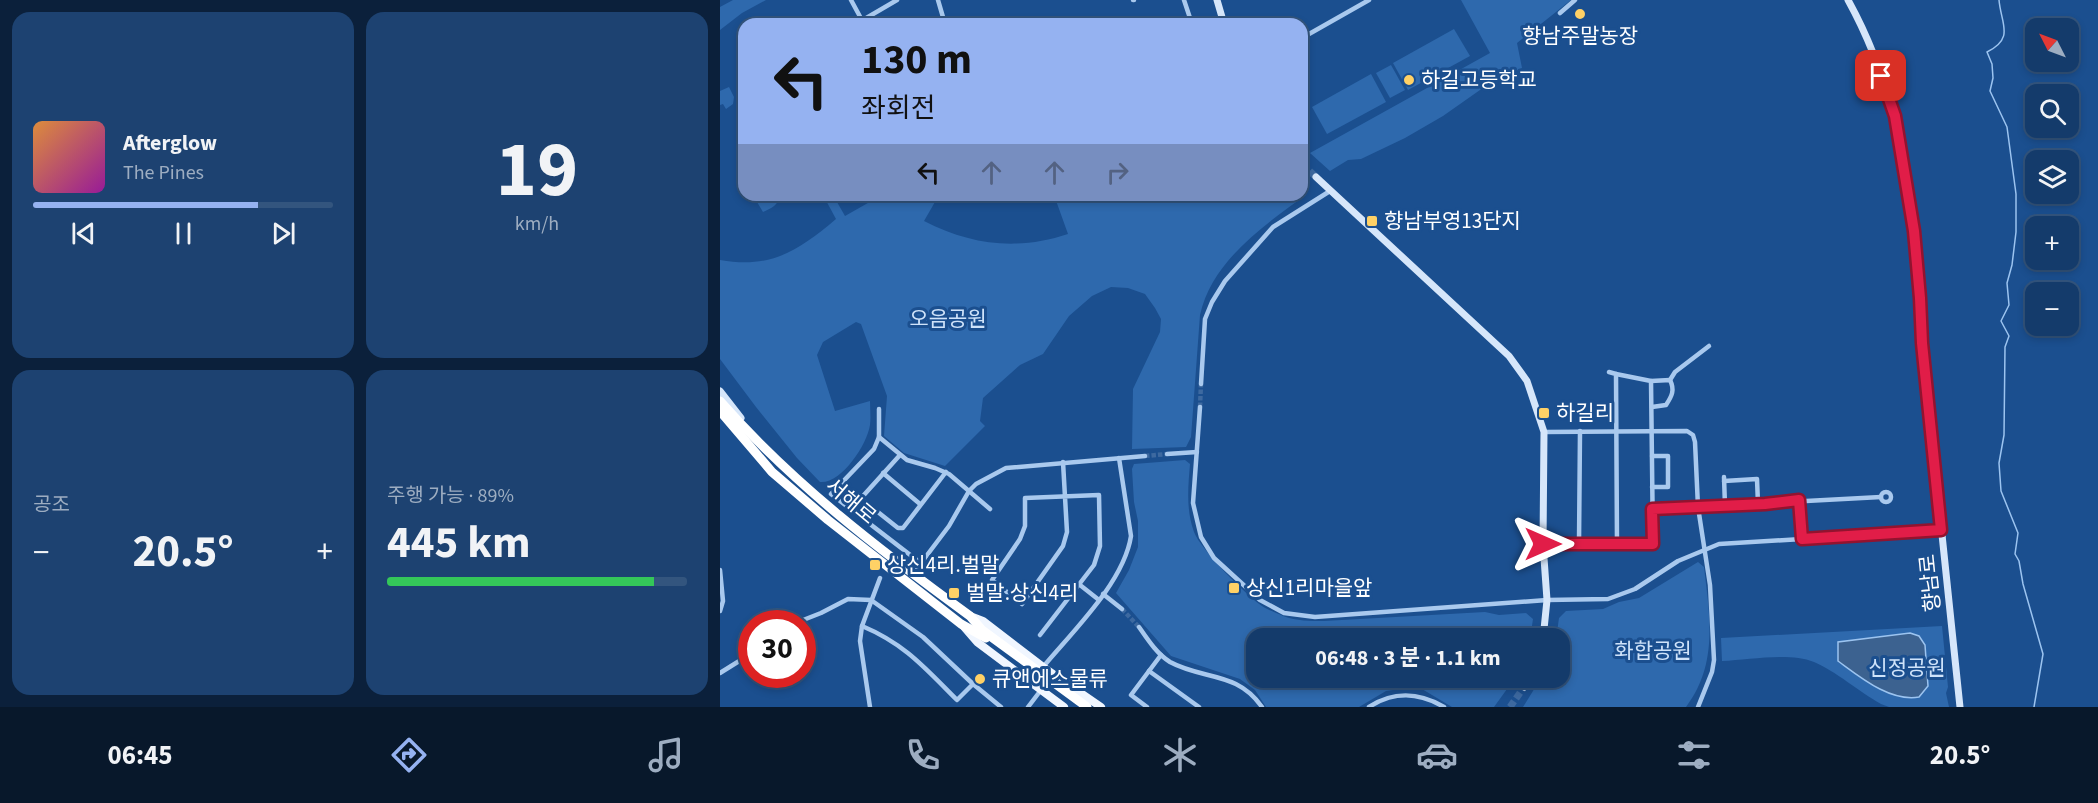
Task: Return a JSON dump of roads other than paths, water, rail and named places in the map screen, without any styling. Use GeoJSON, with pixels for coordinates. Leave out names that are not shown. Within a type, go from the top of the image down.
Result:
{"type":"FeatureCollection","features":[{"type":"Feature","properties":{"kind":"highway","name":"서해로"},"geometry":{"type":"LineString","coordinates":[[720,401],[772,471],[828,520],[961,624],[984,636],[1081,707]]}},
{"type":"Feature","properties":{"kind":"highway","name":"서해로"},"geometry":{"type":"LineString","coordinates":[[720,411],[757,449],[969,616],[982,630],[1087,707]]}},
{"type":"Feature","properties":{"kind":"highway"},"geometry":{"type":"LineString","coordinates":[[720,420],[757,449]]}},
{"type":"Feature","properties":{"kind":"main road","name":"서해로"},"geometry":{"type":"LineString","coordinates":[[969,616],[983,621],[1043,667],[1101,707]]}},
{"type":"Feature","properties":{"kind":"main road","name":"서해로"},"geometry":{"type":"LineString","coordinates":[[961,624],[977,642],[1064,707]]}},
{"type":"Feature","properties":{"kind":"street"},"geometry":{"type":"LineString","coordinates":[[851,0],[861,18]]}},
{"type":"Feature","properties":{"kind":"street"},"geometry":{"type":"LineString","coordinates":[[869,18],[897,0]]}},
{"type":"Feature","properties":{"kind":"street"},"geometry":{"type":"LineString","coordinates":[[937,0],[942,18]]}},
{"type":"Feature","properties":{"kind":"street"},"geometry":{"type":"LineString","coordinates":[[1184,0],[1190,18]]}},
{"type":"Feature","properties":{"kind":"street"},"geometry":{"type":"LineString","coordinates":[[1217,0],[1222,18]]}},
{"type":"Feature","properties":{"kind":"street"},"geometry":{"type":"LineString","coordinates":[[1308,35],[1369,0]]}},
{"type":"Feature","properties":{"kind":"street"},"geometry":{"type":"LineString","coordinates":[[1560,13],[1575,0]]}},
{"type":"Feature","properties":{"kind":"street","name":"향남로"},"geometry":{"type":"LineString","coordinates":[[1848,0],[1860,21],[1874,56],[1895,116],[1901,147],[1914,231],[1922,343],[1960,707]]}},
{"type":"Feature","properties":{"kind":"street"},"geometry":{"type":"LineString","coordinates":[[1316,177],[1509,356],[1527,381],[1544,432],[1543,544],[1547,600],[1544,628]]}},
{"type":"Feature","properties":{"kind":"street"},"geometry":{"type":"LineString","coordinates":[[1202,384],[1205,319],[1225,281],[1273,227],[1330,191]]}},
{"type":"Feature","properties":{"kind":"street"},"geometry":{"type":"LineString","coordinates":[[1670,380],[1675,372],[1708,346]]}},
{"type":"Feature","properties":{"kind":"street"},"geometry":{"type":"LineString","coordinates":[[1617,544],[1616,431],[1612,373],[1651,381],[1670,380]]}},
{"type":"Feature","properties":{"kind":"street"},"geometry":{"type":"LineString","coordinates":[[1652,407],[1666,405],[1672,396],[1673,387],[1670,380]]}},
{"type":"Feature","properties":{"kind":"street"},"geometry":{"type":"LineString","coordinates":[[1543,544],[1653,544],[1651,381]]}},
{"type":"Feature","properties":{"kind":"street"},"geometry":{"type":"LineString","coordinates":[[720,391],[757,449]]}},
{"type":"Feature","properties":{"kind":"street"},"geometry":{"type":"LineString","coordinates":[[1200,407],[1193,503],[1201,537],[1214,558],[1260,600],[1284,613],[1315,616],[1547,600],[1608,599],[1635,589],[1678,561],[1719,544],[1941,530]]}},
{"type":"Feature","properties":{"kind":"street"},"geometry":{"type":"LineString","coordinates":[[879,409],[879,437],[874,449],[831,494],[922,564]]}},
{"type":"Feature","properties":{"kind":"street"},"geometry":{"type":"LineString","coordinates":[[1544,432],[1688,430],[1693,435],[1698,507],[1710,585],[1714,660],[1712,672],[1698,707]]}},
{"type":"Feature","properties":{"kind":"street"},"geometry":{"type":"LineString","coordinates":[[1579,544],[1580,431]]}},
{"type":"Feature","properties":{"kind":"street"},"geometry":{"type":"LineString","coordinates":[[879,437],[907,460],[946,472],[990,508]]}},
{"type":"Feature","properties":{"kind":"street"},"geometry":{"type":"LineString","coordinates":[[1167,454],[1197,452]]}},
{"type":"Feature","properties":{"kind":"street"},"geometry":{"type":"LineString","coordinates":[[900,455],[863,496],[864,501],[900,529],[946,472]]}},
{"type":"Feature","properties":{"kind":"street"},"geometry":{"type":"LineString","coordinates":[[907,583],[949,526],[969,491],[976,484],[1006,468],[1145,456]]}},
{"type":"Feature","properties":{"kind":"street"},"geometry":{"type":"LineString","coordinates":[[1652,456],[1668,456],[1668,487],[1652,488]]}},
{"type":"Feature","properties":{"kind":"street"},"geometry":{"type":"LineString","coordinates":[[1043,667],[1115,579],[1129,549],[1131,536],[1119,458]]}},
{"type":"Feature","properties":{"kind":"street"},"geometry":{"type":"LineString","coordinates":[[1040,634],[1094,565],[1100,546],[1099,495],[1065,496],[1025,498],[1025,526],[1020,539],[992,580],[1022,604],[1064,546],[1067,532],[1065,496],[1063,462]]}},
{"type":"Feature","properties":{"kind":"street"},"geometry":{"type":"LineString","coordinates":[[883,473],[920,504]]}},
{"type":"Feature","properties":{"kind":"street"},"geometry":{"type":"LineString","coordinates":[[1725,506],[1724,479],[1757,479],[1758,504]]}},
{"type":"Feature","properties":{"kind":"street"},"geometry":{"type":"LineString","coordinates":[[1652,509],[1881,497]]}},
{"type":"Feature","properties":{"kind":"street"},"geometry":{"type":"LineString","coordinates":[[1799,500],[1802,539]]}},
{"type":"Feature","properties":{"kind":"street"},"geometry":{"type":"LineString","coordinates":[[720,570],[723,601],[720,611]]}},
{"type":"Feature","properties":{"kind":"street"},"geometry":{"type":"LineString","coordinates":[[870,707],[861,660],[860,641],[862,626],[880,578]]}},
{"type":"Feature","properties":{"kind":"street"},"geometry":{"type":"LineString","coordinates":[[1080,585],[1099,600]]}},
{"type":"Feature","properties":{"kind":"street"},"geometry":{"type":"LineString","coordinates":[[1103,594],[1122,609]]}},
{"type":"Feature","properties":{"kind":"street"},"geometry":{"type":"LineString","coordinates":[[816,615],[848,599],[872,600],[923,637],[1001,707]]}},
{"type":"Feature","properties":{"kind":"street"},"geometry":{"type":"LineString","coordinates":[[862,626],[890,638],[906,650],[957,700],[973,684]]}},
{"type":"Feature","properties":{"kind":"street"},"geometry":{"type":"LineString","coordinates":[[1139,627],[1161,655],[1171,663],[1241,686],[1262,707]]}},
{"type":"Feature","properties":{"kind":"street"},"geometry":{"type":"LineString","coordinates":[[1147,707],[1131,695],[1161,655]]}},
{"type":"Feature","properties":{"kind":"street"},"geometry":{"type":"LineString","coordinates":[[720,673],[738,662]]}},
{"type":"Feature","properties":{"kind":"street"},"geometry":{"type":"LineString","coordinates":[[1149,671],[1199,707]]}},
{"type":"Feature","properties":{"kind":"street"},"geometry":{"type":"LineString","coordinates":[[1028,707],[1041,690]]}},
{"type":"Feature","properties":{"kind":"street"},"geometry":{"type":"LineString","coordinates":[[1369,707],[1395,695],[1405,694],[1425,698],[1444,707]]}},
{"type":"Feature","properties":{"kind":"street"},"geometry":{"type":"LineString","coordinates":[[1377,702],[1384,707]]}},
{"type":"Feature","properties":{"kind":"waterway"},"geometry":{"type":"LineString","coordinates":[[1999,0],[2004,36],[1996,47],[1987,52],[1992,64],[1993,78],[1990,91],[2007,127],[2016,194],[2016,232],[2007,283],[2009,305],[2001,321],[2009,336],[2005,347],[2004,435],[1999,463],[2001,491],[2018,533],[2015,554],[2019,561],[2023,584],[2043,654],[2034,707]]}},
{"type":"Feature","properties":{"kind":"tunnel"},"geometry":{"type":"LineString","coordinates":[[1308,170],[1316,177]]}},
{"type":"Feature","properties":{"kind":"tunnel"},"geometry":{"type":"LineString","coordinates":[[1200,407],[1201,384]]}},
{"type":"Feature","properties":{"kind":"tunnel"},"geometry":{"type":"LineString","coordinates":[[1145,456],[1167,454]]}},
{"type":"Feature","properties":{"kind":"tunnel"},"geometry":{"type":"LineString","coordinates":[[1122,609],[1139,627]]}},
{"type":"Feature","properties":{"kind":"tunnel"},"geometry":{"type":"LineString","coordinates":[[1510,707],[1523,688]]}},
{"type":"Feature","properties":{"kind":"place","name":"향남주말농장"},"geometry":{"type":"Point","coordinates":[1580,14]}},
{"type":"Feature","properties":{"kind":"place","name":"하길고등학교"},"geometry":{"type":"Point","coordinates":[1409,80]}},
{"type":"Feature","properties":{"kind":"place","name":"향남부영13단지"},"geometry":{"type":"Point","coordinates":[1372,221]}},
{"type":"Feature","properties":{"kind":"place","name":"하길리"},"geometry":{"type":"Point","coordinates":[1544,413]}},
{"type":"Feature","properties":{"kind":"place","name":"상신4리.벌말"},"geometry":{"type":"Point","coordinates":[875,565]}},
{"type":"Feature","properties":{"kind":"place","name":"상신1리마을앞"},"geometry":{"type":"Point","coordinates":[1234,588]}},
{"type":"Feature","properties":{"kind":"place","name":"벌말.상신4리"},"geometry":{"type":"Point","coordinates":[954,593]}},
{"type":"Feature","properties":{"kind":"place","name":"큐앤에스물류"},"geometry":{"type":"Point","coordinates":[980,679]}},
{"type":"Feature","properties":{"kind":"park label","name":"오음공원"},"geometry":{"type":"Point","coordinates":[948,319]}},
{"type":"Feature","properties":{"kind":"park label","name":"화합공원"},"geometry":{"type":"Point","coordinates":[1653,651]}},
{"type":"Feature","properties":{"kind":"park label","name":"신정공원"},"geometry":{"type":"Point","coordinates":[1907,668]}}]}
